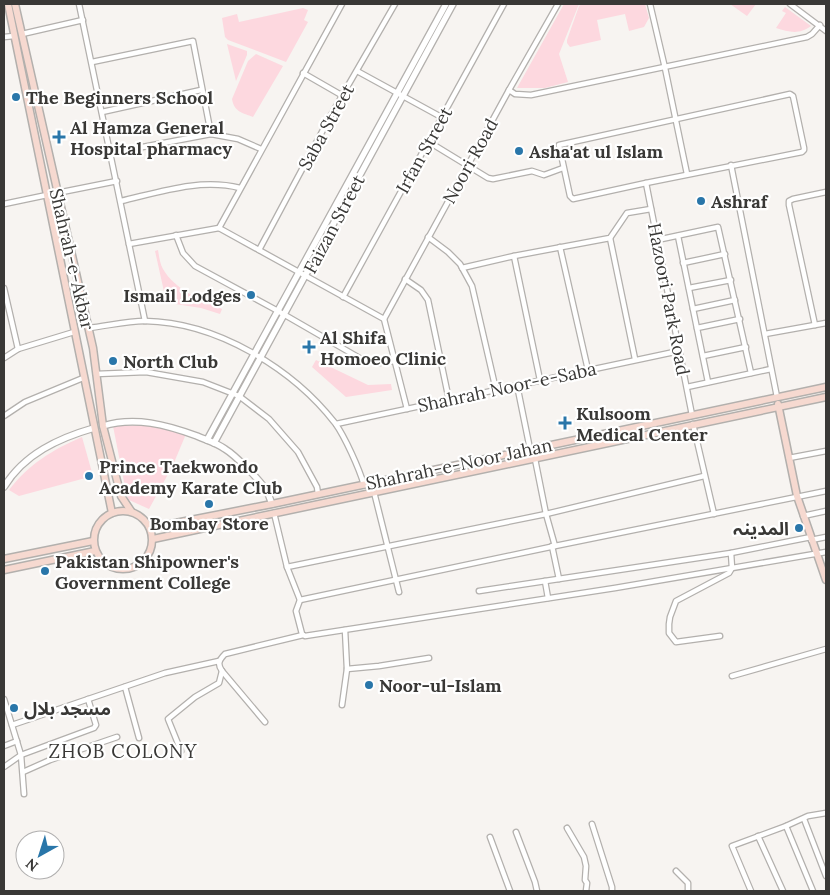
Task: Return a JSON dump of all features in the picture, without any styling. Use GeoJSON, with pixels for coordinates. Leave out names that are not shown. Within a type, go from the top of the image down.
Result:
{"type":"FeatureCollection","features":[{"type":"Feature","properties":{"kind":"main road","name":"Shahrah-e-Akbar"},"geometry":{"type":"LineString","coordinates":[[8,4],[112,513]]}},
{"type":"Feature","properties":{"kind":"main road","name":"Shahrah-e-Akbar"},"geometry":{"type":"LineString","coordinates":[[15,4],[88,328],[103,426],[121,496],[131,511]]}},
{"type":"Feature","properties":{"kind":"main road","name":"Shahrah-e-Noor Jahan"},"geometry":{"type":"LineString","coordinates":[[150,528],[364,485],[826,387]]}},
{"type":"Feature","properties":{"kind":"main road"},"geometry":{"type":"LineString","coordinates":[[777,397],[797,496],[826,580]]}},
{"type":"Feature","properties":{"kind":"main road","name":"Shahrah-e-Noor Jahan"},"geometry":{"type":"LineString","coordinates":[[152,539],[826,397]]}},
{"type":"Feature","properties":{"kind":"main road"},"geometry":{"type":"LineString","coordinates":[[618,430],[620,440]]}},
{"type":"Feature","properties":{"kind":"main road"},"geometry":{"type":"LineString","coordinates":[[391,478],[393,488]]}},
{"type":"Feature","properties":{"kind":"main road"},"geometry":{"type":"LineString","coordinates":[[123,510],[131,511],[140,516],[150,528],[151,549],[144,560],[128,569],[120,569],[105,563],[95,551],[93,541],[95,528],[103,517],[112,513],[123,510]]}},
{"type":"Feature","properties":{"kind":"main road"},"geometry":{"type":"LineString","coordinates":[[4,559],[93,541]]}},
{"type":"Feature","properties":{"kind":"main road"},"geometry":{"type":"LineString","coordinates":[[4,570],[95,551]]}},
{"type":"Feature","properties":{"kind":"street"},"geometry":{"type":"LineString","coordinates":[[79,4],[145,321]]}},
{"type":"Feature","properties":{"kind":"street"},"geometry":{"type":"LineString","coordinates":[[218,228],[342,4]]}},
{"type":"Feature","properties":{"kind":"street","name":"Saba Street"},"geometry":{"type":"LineString","coordinates":[[259,250],[395,4]]}},
{"type":"Feature","properties":{"kind":"street","name":"Faizan Street"},"geometry":{"type":"LineString","coordinates":[[214,444],[236,395],[257,355],[400,94],[446,4]]}},
{"type":"Feature","properties":{"kind":"street","name":"Faizan Street"},"geometry":{"type":"LineString","coordinates":[[400,94],[453,4]]}},
{"type":"Feature","properties":{"kind":"street","name":"Irfan Street"},"geometry":{"type":"LineString","coordinates":[[343,297],[504,4]]}},
{"type":"Feature","properties":{"kind":"street","name":"Noori Road"},"geometry":{"type":"LineString","coordinates":[[384,319],[558,4]]}},
{"type":"Feature","properties":{"kind":"street"},"geometry":{"type":"LineString","coordinates":[[650,4],[666,68],[686,174]]}},
{"type":"Feature","properties":{"kind":"street"},"geometry":{"type":"LineString","coordinates":[[790,4],[826,31]]}},
{"type":"Feature","properties":{"kind":"street"},"geometry":{"type":"LineString","coordinates":[[22,34],[83,20]]}},
{"type":"Feature","properties":{"kind":"street"},"geometry":{"type":"LineString","coordinates":[[509,90],[515,94],[531,95],[666,68],[807,37],[820,25]]}},
{"type":"Feature","properties":{"kind":"street"},"geometry":{"type":"LineString","coordinates":[[4,37],[14,36]]}},
{"type":"Feature","properties":{"kind":"street"},"geometry":{"type":"LineString","coordinates":[[92,62],[193,41],[211,134]]}},
{"type":"Feature","properties":{"kind":"street"},"geometry":{"type":"LineString","coordinates":[[357,71],[443,118]]}},
{"type":"Feature","properties":{"kind":"street"},"geometry":{"type":"LineString","coordinates":[[303,73],[343,96]]}},
{"type":"Feature","properties":{"kind":"street"},"geometry":{"type":"LineString","coordinates":[[102,112],[202,90]]}},
{"type":"Feature","properties":{"kind":"street"},"geometry":{"type":"LineString","coordinates":[[792,95],[804,150],[573,199],[570,196],[559,145],[675,120],[792,95]]}},
{"type":"Feature","properties":{"kind":"street"},"geometry":{"type":"LineString","coordinates":[[111,153],[211,134],[238,139],[261,149]]}},
{"type":"Feature","properties":{"kind":"street"},"geometry":{"type":"LineString","coordinates":[[429,142],[488,178],[493,179],[532,171],[544,175],[563,168]]}},
{"type":"Feature","properties":{"kind":"street"},"geometry":{"type":"LineString","coordinates":[[730,165],[777,397]]}},
{"type":"Feature","properties":{"kind":"street"},"geometry":{"type":"LineString","coordinates":[[57,193],[117,181]]}},
{"type":"Feature","properties":{"kind":"street","name":"Hazoori Park Road"},"geometry":{"type":"LineString","coordinates":[[646,183],[692,415]]}},
{"type":"Feature","properties":{"kind":"street"},"geometry":{"type":"LineString","coordinates":[[121,201],[196,185],[224,184],[240,188]]}},
{"type":"Feature","properties":{"kind":"street"},"geometry":{"type":"LineString","coordinates":[[815,325],[789,201],[826,192]]}},
{"type":"Feature","properties":{"kind":"street"},"geometry":{"type":"LineString","coordinates":[[4,204],[47,195]]}},
{"type":"Feature","properties":{"kind":"street"},"geometry":{"type":"LineString","coordinates":[[462,268],[610,238],[627,213],[651,209]]}},
{"type":"Feature","properties":{"kind":"street"},"geometry":{"type":"LineString","coordinates":[[657,240],[718,227],[751,373]]}},
{"type":"Feature","properties":{"kind":"street"},"geometry":{"type":"LineString","coordinates":[[129,244],[218,228],[384,319],[407,409]]}},
{"type":"Feature","properties":{"kind":"street"},"geometry":{"type":"LineString","coordinates":[[176,235],[182,253],[194,266],[281,312],[363,360],[378,364],[395,361]]}},
{"type":"Feature","properties":{"kind":"street"},"geometry":{"type":"LineString","coordinates":[[678,236],[708,382]]}},
{"type":"Feature","properties":{"kind":"street"},"geometry":{"type":"LineString","coordinates":[[428,237],[448,252],[462,268],[472,286],[496,390]]}},
{"type":"Feature","properties":{"kind":"street"},"geometry":{"type":"LineString","coordinates":[[610,238],[635,360]]}},
{"type":"Feature","properties":{"kind":"street"},"geometry":{"type":"LineString","coordinates":[[560,247],[588,370]]}},
{"type":"Feature","properties":{"kind":"street"},"geometry":{"type":"LineString","coordinates":[[683,263],[725,254]]}},
{"type":"Feature","properties":{"kind":"street"},"geometry":{"type":"LineString","coordinates":[[514,256],[540,380]]}},
{"type":"Feature","properties":{"kind":"street"},"geometry":{"type":"LineString","coordinates":[[406,279],[421,290],[428,300],[449,400]]}},
{"type":"Feature","properties":{"kind":"street"},"geometry":{"type":"LineString","coordinates":[[689,288],[731,280]]}},
{"type":"Feature","properties":{"kind":"street"},"geometry":{"type":"LineString","coordinates":[[4,288],[18,349]]}},
{"type":"Feature","properties":{"kind":"street"},"geometry":{"type":"LineString","coordinates":[[693,309],[735,300]]}},
{"type":"Feature","properties":{"kind":"street"},"geometry":{"type":"LineString","coordinates":[[697,328],[740,319]]}},
{"type":"Feature","properties":{"kind":"street"},"geometry":{"type":"LineString","coordinates":[[88,328],[145,321],[180,325],[217,336],[257,355],[280,370],[307,393],[336,424],[360,472],[364,485]]}},
{"type":"Feature","properties":{"kind":"street"},"geometry":{"type":"LineString","coordinates":[[765,334],[826,323]]}},
{"type":"Feature","properties":{"kind":"street"},"geometry":{"type":"LineString","coordinates":[[4,358],[18,349],[74,332]]}},
{"type":"Feature","properties":{"kind":"street"},"geometry":{"type":"LineString","coordinates":[[703,356],[746,346]]}},
{"type":"Feature","properties":{"kind":"street","name":"Shahrah Noor-e-Saba"},"geometry":{"type":"LineString","coordinates":[[336,424],[679,351]]}},
{"type":"Feature","properties":{"kind":"street"},"geometry":{"type":"LineString","coordinates":[[687,387],[771,368]]}},
{"type":"Feature","properties":{"kind":"street"},"geometry":{"type":"LineString","coordinates":[[96,374],[146,372],[203,382],[236,395],[269,419],[298,452],[317,487],[318,494]]}},
{"type":"Feature","properties":{"kind":"street"},"geometry":{"type":"LineString","coordinates":[[4,416],[25,402],[84,378]]}},
{"type":"Feature","properties":{"kind":"street"},"geometry":{"type":"LineString","coordinates":[[517,385],[530,449]]}},
{"type":"Feature","properties":{"kind":"street","name":"Faizan Street"},"geometry":{"type":"LineString","coordinates":[[207,440],[236,395]]}},
{"type":"Feature","properties":{"kind":"street"},"geometry":{"type":"LineString","coordinates":[[103,426],[127,422],[150,423],[170,427],[207,440],[226,449],[255,477],[266,490],[272,504]]}},
{"type":"Feature","properties":{"kind":"street"},"geometry":{"type":"LineString","coordinates":[[692,424],[714,514]]}},
{"type":"Feature","properties":{"kind":"street"},"geometry":{"type":"LineString","coordinates":[[4,487],[6,479],[29,458],[75,433],[94,428]]}},
{"type":"Feature","properties":{"kind":"street"},"geometry":{"type":"LineString","coordinates":[[789,458],[826,451]]}},
{"type":"Feature","properties":{"kind":"street"},"geometry":{"type":"LineString","coordinates":[[535,459],[559,579]]}},
{"type":"Feature","properties":{"kind":"street"},"geometry":{"type":"LineString","coordinates":[[287,566],[546,514],[704,476]]}},
{"type":"Feature","properties":{"kind":"street"},"geometry":{"type":"LineString","coordinates":[[300,600],[826,490]]}},
{"type":"Feature","properties":{"kind":"street"},"geometry":{"type":"LineString","coordinates":[[374,492],[399,592]]}},
{"type":"Feature","properties":{"kind":"street"},"geometry":{"type":"LineString","coordinates":[[803,516],[826,512]]}},
{"type":"Feature","properties":{"kind":"street"},"geometry":{"type":"LineString","coordinates":[[274,513],[287,566],[300,600],[296,611],[303,635]]}},
{"type":"Feature","properties":{"kind":"street"},"geometry":{"type":"LineString","coordinates":[[479,591],[826,537]]}},
{"type":"Feature","properties":{"kind":"street"},"geometry":{"type":"LineString","coordinates":[[265,722],[218,666],[225,654],[303,635],[307,636],[548,598],[826,552]]}},
{"type":"Feature","properties":{"kind":"street"},"geometry":{"type":"LineString","coordinates":[[720,636],[676,642],[670,634],[670,617],[676,601],[726,576],[732,568],[731,553]]}},
{"type":"Feature","properties":{"kind":"street"},"geometry":{"type":"LineString","coordinates":[[545,581],[548,598]]}},
{"type":"Feature","properties":{"kind":"street"},"geometry":{"type":"LineString","coordinates":[[342,705],[346,669],[345,630]]}},
{"type":"Feature","properties":{"kind":"street"},"geometry":{"type":"LineString","coordinates":[[732,676],[826,649]]}},
{"type":"Feature","properties":{"kind":"street"},"geometry":{"type":"LineString","coordinates":[[346,669],[430,658]]}},
{"type":"Feature","properties":{"kind":"street"},"geometry":{"type":"LineString","coordinates":[[4,723],[12,723],[165,673],[220,661]]}},
{"type":"Feature","properties":{"kind":"street"},"geometry":{"type":"LineString","coordinates":[[181,751],[168,719],[195,697],[219,684],[222,671]]}},
{"type":"Feature","properties":{"kind":"street"},"geometry":{"type":"LineString","coordinates":[[125,687],[139,738]]}},
{"type":"Feature","properties":{"kind":"street"},"geometry":{"type":"LineString","coordinates":[[4,699],[21,755],[24,794]]}},
{"type":"Feature","properties":{"kind":"street"},"geometry":{"type":"LineString","coordinates":[[4,767],[21,755],[94,728],[96,724],[88,699]]}},
{"type":"Feature","properties":{"kind":"street"},"geometry":{"type":"LineString","coordinates":[[23,772],[50,760],[117,736]]}},
{"type":"Feature","properties":{"kind":"street"},"geometry":{"type":"LineString","coordinates":[[4,746],[17,741]]}},
{"type":"Feature","properties":{"kind":"street"},"geometry":{"type":"LineString","coordinates":[[751,891],[732,846],[808,816],[826,813]]}},
{"type":"Feature","properties":{"kind":"street"},"geometry":{"type":"LineString","coordinates":[[804,819],[826,876]]}},
{"type":"Feature","properties":{"kind":"street"},"geometry":{"type":"LineString","coordinates":[[592,824],[612,891]]}},
{"type":"Feature","properties":{"kind":"street"},"geometry":{"type":"LineString","coordinates":[[786,826],[813,891]]}},
{"type":"Feature","properties":{"kind":"street"},"geometry":{"type":"LineString","coordinates":[[567,828],[584,857],[586,891]]}},
{"type":"Feature","properties":{"kind":"street"},"geometry":{"type":"LineString","coordinates":[[516,832],[537,891]]}},
{"type":"Feature","properties":{"kind":"street"},"geometry":{"type":"LineString","coordinates":[[758,836],[782,891]]}},
{"type":"Feature","properties":{"kind":"street"},"geometry":{"type":"LineString","coordinates":[[490,837],[510,891]]}},
{"type":"Feature","properties":{"kind":"street"},"geometry":{"type":"LineString","coordinates":[[676,871],[688,883],[688,891]]}},
{"type":"Feature","properties":{"kind":"shaded area"},"geometry":{"type":"Polygon","coordinates":[[[564,4],[579,4],[559,54],[568,82],[545,88],[517,88],[564,4]]]}},
{"type":"Feature","properties":{"kind":"shaded area"},"geometry":{"type":"Polygon","coordinates":[[[582,4],[645,4],[649,18],[644,27],[629,31],[625,14],[597,20],[601,40],[570,47],[567,40],[579,6],[582,4]]]}},
{"type":"Feature","properties":{"kind":"shaded area"},"geometry":{"type":"Polygon","coordinates":[[[730,4],[756,4],[747,16],[730,4]]]}},
{"type":"Feature","properties":{"kind":"shaded area"},"geometry":{"type":"Polygon","coordinates":[[[785,7],[811,26],[798,32],[776,28],[786,13],[782,11],[785,7]]]}},
{"type":"Feature","properties":{"kind":"shaded area"},"geometry":{"type":"Polygon","coordinates":[[[303,8],[308,10],[304,20],[308,22],[286,62],[228,40],[225,37],[222,18],[237,14],[239,22],[303,8]]]}},
{"type":"Feature","properties":{"kind":"shaded area"},"geometry":{"type":"Polygon","coordinates":[[[227,44],[247,51],[236,81],[227,44]]]}},
{"type":"Feature","properties":{"kind":"shaded area"},"geometry":{"type":"Polygon","coordinates":[[[256,54],[283,66],[253,117],[237,109],[232,99],[248,61],[256,54]]]}},
{"type":"Feature","properties":{"kind":"shaded area"},"geometry":{"type":"Polygon","coordinates":[[[158,250],[162,267],[174,283],[189,294],[222,309],[220,314],[201,308],[169,303],[165,296],[155,251],[158,250]]]}},
{"type":"Feature","properties":{"kind":"shaded area"},"geometry":{"type":"Polygon","coordinates":[[[316,360],[368,385],[391,384],[392,390],[346,397],[312,367],[316,360]]]}},
{"type":"Feature","properties":{"kind":"shaded area"},"geometry":{"type":"Polygon","coordinates":[[[148,425],[186,434],[173,465],[149,509],[129,500],[127,497],[113,426],[148,425]]]}},
{"type":"Feature","properties":{"kind":"shaded area"},"geometry":{"type":"Polygon","coordinates":[[[82,437],[93,476],[19,496],[9,490],[33,465],[61,447],[82,437]]]}},
{"type":"Feature","properties":{"kind":"place","name":"The Beginners School"},"geometry":{"type":"Point","coordinates":[16,97]}},
{"type":"Feature","properties":{"kind":"place","name":"Al Hamza General Hospital pharmacy"},"geometry":{"type":"Point","coordinates":[59,137]}},
{"type":"Feature","properties":{"kind":"place","name":"Asha'at ul Islam"},"geometry":{"type":"Point","coordinates":[519,151]}},
{"type":"Feature","properties":{"kind":"place","name":"Ashraf"},"geometry":{"type":"Point","coordinates":[701,201]}},
{"type":"Feature","properties":{"kind":"place","name":"Ismail Lodges"},"geometry":{"type":"Point","coordinates":[251,295]}},
{"type":"Feature","properties":{"kind":"place","name":"Al Shifa Homoeo Clinic"},"geometry":{"type":"Point","coordinates":[309,347]}},
{"type":"Feature","properties":{"kind":"place","name":"North Club"},"geometry":{"type":"Point","coordinates":[113,361]}},
{"type":"Feature","properties":{"kind":"place","name":"Kulsoom Medical Center"},"geometry":{"type":"Point","coordinates":[565,423]}},
{"type":"Feature","properties":{"kind":"place","name":"Prince Taekwondo Academy Karate Club"},"geometry":{"type":"Point","coordinates":[89,476]}},
{"type":"Feature","properties":{"kind":"place","name":"Bombay Store"},"geometry":{"type":"Point","coordinates":[209,504]}},
{"type":"Feature","properties":{"kind":"place","name":"المدینہ"},"geometry":{"type":"Point","coordinates":[799,528]}},
{"type":"Feature","properties":{"kind":"place","name":"Pakistan Shipowner's Government College"},"geometry":{"type":"Point","coordinates":[45,571]}},
{"type":"Feature","properties":{"kind":"place","name":"Noor-ul-Islam"},"geometry":{"type":"Point","coordinates":[369,685]}},
{"type":"Feature","properties":{"kind":"place","name":"مسجد بلال"},"geometry":{"type":"Point","coordinates":[14,708]}},
{"type":"Feature","properties":{"kind":"district","name":"ZHOB COLONY"},"geometry":{"type":"Point","coordinates":[123,751]}}]}
